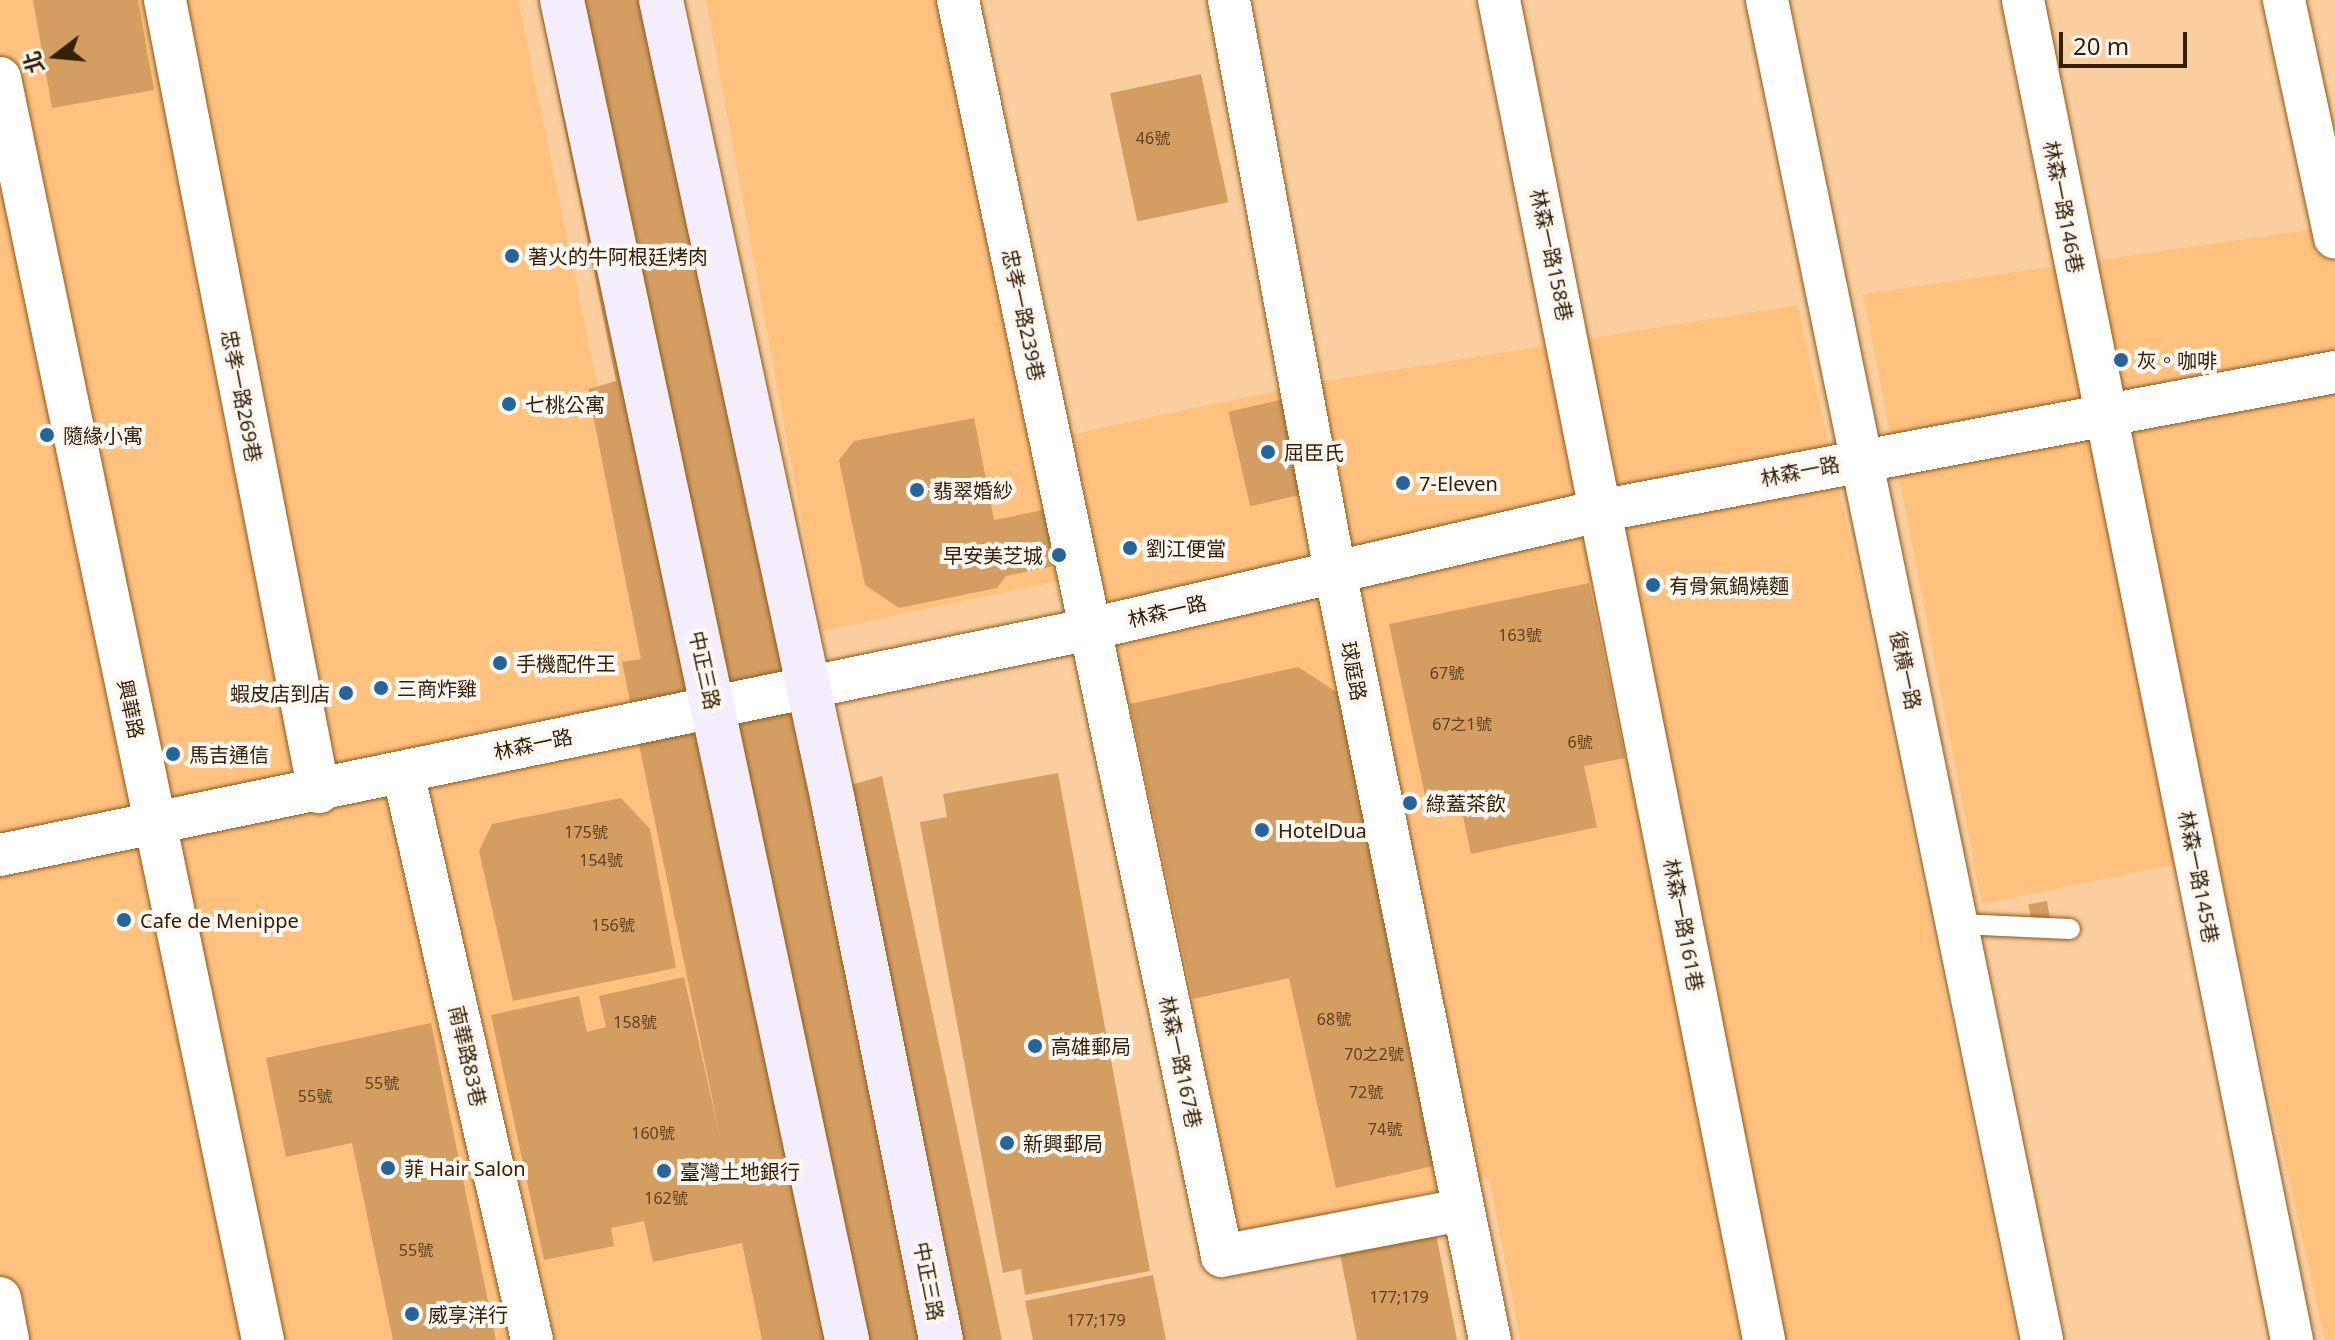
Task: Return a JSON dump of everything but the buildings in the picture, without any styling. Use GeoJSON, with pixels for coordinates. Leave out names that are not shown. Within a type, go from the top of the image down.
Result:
{"type":"FeatureCollection","features":[{"type":"Feature","properties":{"kind":"street","name":"忠孝一路269巷"},"geometry":{"type":"LineString","coordinates":[[165,0],[319,792]]}},
{"type":"Feature","properties":{"kind":"street","name":"中正三路"},"geometry":{"type":"LineString","coordinates":[[562,0],[847,1340]]}},
{"type":"Feature","properties":{"kind":"street","name":"中正三路"},"geometry":{"type":"LineString","coordinates":[[661,0],[808,689],[941,1340]]}},
{"type":"Feature","properties":{"kind":"street","name":"忠孝一路239巷"},"geometry":{"type":"LineString","coordinates":[[958,0],[1090,629]]}},
{"type":"Feature","properties":{"kind":"street","name":"球庭路"},"geometry":{"type":"LineString","coordinates":[[1229,0],[1335,572],[1461,1210],[1490,1340]]}},
{"type":"Feature","properties":{"kind":"street","name":"林森一路158巷"},"geometry":{"type":"LineString","coordinates":[[1499,0],[1604,510]]}},
{"type":"Feature","properties":{"kind":"street","name":"復橫一路"},"geometry":{"type":"LineString","coordinates":[[1767,0],[2042,1340]]}},
{"type":"Feature","properties":{"kind":"street","name":"林森一路146巷"},"geometry":{"type":"LineString","coordinates":[[2023,0],[2106,414]]}},
{"type":"Feature","properties":{"kind":"street"},"geometry":{"type":"LineString","coordinates":[[2284,0],[2335,238]]}},
{"type":"Feature","properties":{"kind":"street","name":"興華路"},"geometry":{"type":"LineString","coordinates":[[0,78],[263,1340]]}},
{"type":"Feature","properties":{"kind":"street","name":"林森一路"},"geometry":{"type":"LineString","coordinates":[[0,855],[156,826],[1090,629],[1604,510],[2335,372]]}},
{"type":"Feature","properties":{"kind":"street","name":"林森一路145巷"},"geometry":{"type":"LineString","coordinates":[[2106,414],[2292,1340]]}},
{"type":"Feature","properties":{"kind":"street","name":"林森一路161巷"},"geometry":{"type":"LineString","coordinates":[[1604,510],[1764,1340]]}},
{"type":"Feature","properties":{"kind":"street","name":"林森一路167巷"},"geometry":{"type":"LineString","coordinates":[[1090,629],[1222,1256],[1461,1210]]}},
{"type":"Feature","properties":{"kind":"street","name":"南華路83巷"},"geometry":{"type":"LineString","coordinates":[[403,772],[532,1340]]}},
{"type":"Feature","properties":{"kind":"street"},"geometry":{"type":"LineString","coordinates":[[0,1298],[8,1340]]}},
{"type":"Feature","properties":{"kind":"lane"},"geometry":{"type":"LineString","coordinates":[[1958,924],[2070,929]]}},
{"type":"Feature","properties":{"kind":"shaded area"},"geometry":{"type":"Polygon","coordinates":[[[0,0],[518,0],[794,1340],[0,1340],[0,0]]]}},
{"type":"Feature","properties":{"kind":"shaded area"},"geometry":{"type":"Polygon","coordinates":[[[706,0],[979,0],[1076,458],[1072,435],[1131,421],[1332,380],[1797,305],[1857,568],[2017,1340],[1520,1340],[1489,1178],[1231,1236],[1100,572],[822,631],[706,0]]]}},
{"type":"Feature","properties":{"kind":"shaded area"},"geometry":{"type":"Polygon","coordinates":[[[2335,226],[2335,1340],[2325,1340],[2216,856],[1982,904],[1863,294],[2335,226]]]}},
{"type":"Feature","properties":{"kind":"place","name":"著火的牛阿根廷烤肉"},"geometry":{"type":"Point","coordinates":[512,256]}},
{"type":"Feature","properties":{"kind":"place","name":"灰。咖啡"},"geometry":{"type":"Point","coordinates":[2121,360]}},
{"type":"Feature","properties":{"kind":"place","name":"七桃公寓"},"geometry":{"type":"Point","coordinates":[509,404]}},
{"type":"Feature","properties":{"kind":"place","name":"隨緣小寓"},"geometry":{"type":"Point","coordinates":[47,435]}},
{"type":"Feature","properties":{"kind":"place","name":"屈臣氏"},"geometry":{"type":"Point","coordinates":[1268,452]}},
{"type":"Feature","properties":{"kind":"place","name":"7-Eleven"},"geometry":{"type":"Point","coordinates":[1403,483]}},
{"type":"Feature","properties":{"kind":"place","name":"翡翠婚紗"},"geometry":{"type":"Point","coordinates":[917,490]}},
{"type":"Feature","properties":{"kind":"place","name":"劉江便當"},"geometry":{"type":"Point","coordinates":[1130,548]}},
{"type":"Feature","properties":{"kind":"place","name":"早安美芝城"},"geometry":{"type":"Point","coordinates":[1059,555]}},
{"type":"Feature","properties":{"kind":"place","name":"有骨氣鍋燒麵"},"geometry":{"type":"Point","coordinates":[1653,585]}},
{"type":"Feature","properties":{"kind":"place","name":"手機配件王"},"geometry":{"type":"Point","coordinates":[500,663]}},
{"type":"Feature","properties":{"kind":"place","name":"三商炸雞"},"geometry":{"type":"Point","coordinates":[381,688]}},
{"type":"Feature","properties":{"kind":"place","name":"蝦皮店到店"},"geometry":{"type":"Point","coordinates":[346,693]}},
{"type":"Feature","properties":{"kind":"place","name":"馬吉通信"},"geometry":{"type":"Point","coordinates":[173,754]}},
{"type":"Feature","properties":{"kind":"place","name":"綠蓋茶飲"},"geometry":{"type":"Point","coordinates":[1410,803]}},
{"type":"Feature","properties":{"kind":"place","name":"HotelDua"},"geometry":{"type":"Point","coordinates":[1262,830]}},
{"type":"Feature","properties":{"kind":"place","name":"Cafe de Menippe"},"geometry":{"type":"Point","coordinates":[124,920]}},
{"type":"Feature","properties":{"kind":"place","name":"高雄郵局"},"geometry":{"type":"Point","coordinates":[1035,1046]}},
{"type":"Feature","properties":{"kind":"place","name":"新興郵局"},"geometry":{"type":"Point","coordinates":[1007,1143]}},
{"type":"Feature","properties":{"kind":"place","name":"菲 Hair Salon"},"geometry":{"type":"Point","coordinates":[388,1168]}},
{"type":"Feature","properties":{"kind":"place","name":"臺灣土地銀行"},"geometry":{"type":"Point","coordinates":[664,1171]}},
{"type":"Feature","properties":{"kind":"place","name":"威享洋行"},"geometry":{"type":"Point","coordinates":[412,1314]}}]}
